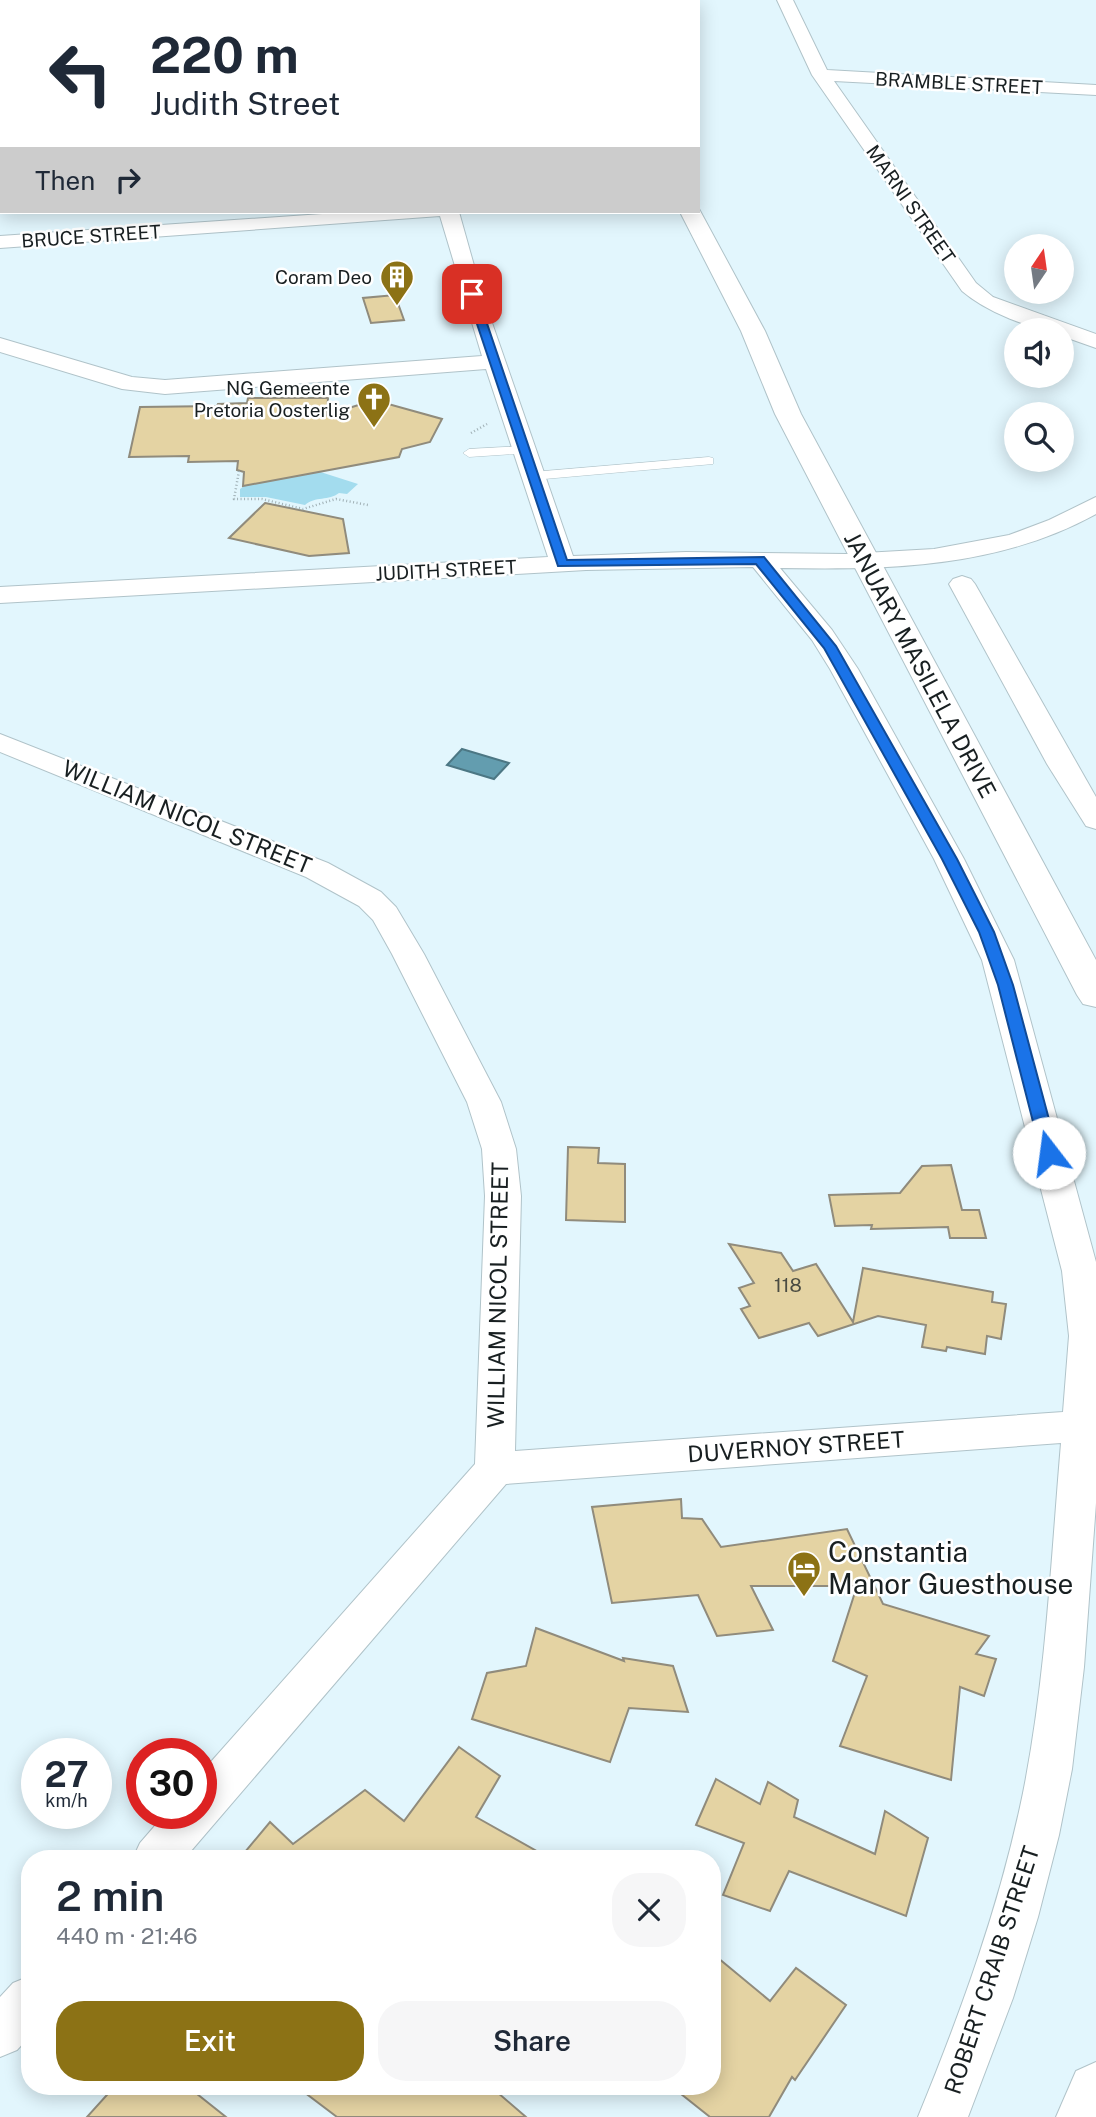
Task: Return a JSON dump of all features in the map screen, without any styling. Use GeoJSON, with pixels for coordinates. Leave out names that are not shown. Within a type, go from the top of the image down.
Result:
{"type":"FeatureCollection","features":[{"type":"Feature","properties":{"kind":"main road","name":"JANUARY MASILELA DRIVE"},"geometry":{"type":"LineString","coordinates":[[692,214],[754,331],[809,412],[879,561],[1096,995]]}},
{"type":"Feature","properties":{"kind":"main road","name":"JANUARY MASILELA DRIVE"},"geometry":{"type":"LineString","coordinates":[[879,561],[998,758],[1096,954]]}},
{"type":"Feature","properties":{"kind":"main road"},"geometry":{"type":"LineString","coordinates":[[1085,2117],[1096,2091]]}},
{"type":"Feature","properties":{"kind":"street","name":"MARNI STREET"},"geometry":{"type":"LineString","coordinates":[[786,0],[821,75],[976,296],[1096,341]]}},
{"type":"Feature","properties":{"kind":"street","name":"BRAMBLE STREET"},"geometry":{"type":"LineString","coordinates":[[821,75],[1096,90]]}},
{"type":"Feature","properties":{"kind":"street"},"geometry":{"type":"LineString","coordinates":[[114,234],[119,214]]}},
{"type":"Feature","properties":{"kind":"street","name":"BRUCE STREET"},"geometry":{"type":"LineString","coordinates":[[0,242],[404,214]]}},
{"type":"Feature","properties":{"kind":"street"},"geometry":{"type":"LineString","coordinates":[[450,214],[472,294],[563,564]]}},
{"type":"Feature","properties":{"kind":"street"},"geometry":{"type":"LineString","coordinates":[[0,345],[130,384],[150,387],[182,387],[496,362]]}},
{"type":"Feature","properties":{"kind":"street","name":"JUDITH STREET"},"geometry":{"type":"LineString","coordinates":[[0,595],[563,564],[760,560],[879,561],[972,551],[1020,541],[1055,528],[1096,504]]}},
{"type":"Feature","properties":{"kind":"street","name":"ROBERT CRAIB STREET"},"geometry":{"type":"LineString","coordinates":[[760,560],[823,636],[844,669],[950,859],[998,960],[1080,1271],[1088,1336],[1089,1426],[1062,1682],[1045,1791],[1028,1872],[1017,1909],[961,2073],[943,2117]]}},
{"type":"Feature","properties":{"kind":"street"},"geometry":{"type":"LineString","coordinates":[[962,584],[1060,764],[1096,820]]}},
{"type":"Feature","properties":{"kind":"street","name":"WILLIAM NICOL STREET"},"geometry":{"type":"LineString","coordinates":[[0,742],[338,880],[364,894],[385,914],[484,1102],[499,1149],[503,1196],[495,1469]]}},
{"type":"Feature","properties":{"kind":"street","name":"DUVERNOY STREET"},"geometry":{"type":"LineString","coordinates":[[495,1469],[1089,1426]]}},
{"type":"Feature","properties":{"kind":"street"},"geometry":{"type":"LineString","coordinates":[[217,1788],[495,1469]]}},
{"type":"Feature","properties":{"kind":"street"},"geometry":{"type":"LineString","coordinates":[[163,1850],[181,1829]]}},
{"type":"Feature","properties":{"kind":"street"},"geometry":{"type":"LineString","coordinates":[[0,2033],[21,2010]]}},
{"type":"Feature","properties":{"kind":"lane"},"geometry":{"type":"LineString","coordinates":[[469,453],[525,450]]}},
{"type":"Feature","properties":{"kind":"lane"},"geometry":{"type":"LineString","coordinates":[[533,476],[709,461]]}},
{"type":"Feature","properties":{"kind":"path"},"geometry":{"type":"LineString","coordinates":[[239,471],[234,499],[261,499],[303,509],[336,499],[368,505]]}},
{"type":"Feature","properties":{"kind":"shaded area"},"geometry":{"type":"Polygon","coordinates":[[[308,468],[358,484],[347,494],[339,493],[305,505],[266,497],[240,497],[240,489],[261,475],[308,468]]]}},
{"type":"Feature","properties":{"kind":"shaded area"},"geometry":{"type":"Polygon","coordinates":[[[462,749],[509,763],[494,779],[447,765],[462,749]]]}},
{"type":"Feature","properties":{"kind":"building","name":"Coram Deo"},"geometry":{"type":"Polygon","coordinates":[[[395,295],[404,320],[371,323],[363,298],[395,295]]]}},
{"type":"Feature","properties":{"kind":"building"},"geometry":{"type":"Polygon","coordinates":[[[248,398],[328,398],[327,415],[374,400],[442,419],[430,442],[402,449],[399,457],[243,486],[244,472],[237,470],[238,461],[188,462],[189,456],[129,457],[140,407],[217,406],[247,403],[248,398]]]}},
{"type":"Feature","properties":{"kind":"building"},"geometry":{"type":"Polygon","coordinates":[[[265,503],[343,519],[349,553],[309,556],[229,538],[265,503]]]}},
{"type":"Feature","properties":{"kind":"building"},"geometry":{"type":"Polygon","coordinates":[[[568,1147],[599,1148],[598,1163],[625,1164],[625,1222],[566,1220],[568,1147]]]}},
{"type":"Feature","properties":{"kind":"building"},"geometry":{"type":"Polygon","coordinates":[[[951,1165],[962,1210],[979,1210],[986,1238],[950,1238],[948,1227],[871,1229],[872,1225],[835,1226],[829,1195],[900,1193],[922,1166],[951,1165]]]}},
{"type":"Feature","properties":{"kind":"building"},"geometry":{"type":"Polygon","coordinates":[[[729,1244],[781,1253],[793,1271],[816,1264],[853,1322],[863,1268],[993,1292],[992,1302],[1006,1304],[1001,1339],[987,1336],[985,1354],[947,1347],[946,1351],[922,1347],[926,1325],[878,1316],[818,1336],[809,1323],[759,1338],[741,1309],[750,1306],[739,1288],[754,1283],[729,1244]]]}},
{"type":"Feature","properties":{"kind":"building"},"geometry":{"type":"Polygon","coordinates":[[[681,1499],[682,1518],[702,1519],[721,1547],[847,1529],[883,1604],[989,1636],[976,1654],[996,1659],[984,1696],[960,1687],[951,1780],[840,1746],[867,1676],[833,1661],[857,1586],[751,1586],[773,1630],[717,1636],[698,1595],[612,1603],[592,1507],[681,1499]]]}},
{"type":"Feature","properties":{"kind":"building"},"geometry":{"type":"Polygon","coordinates":[[[536,1628],[624,1661],[623,1658],[673,1666],[688,1712],[629,1708],[610,1762],[472,1719],[487,1673],[526,1666],[536,1628]]]}},
{"type":"Feature","properties":{"kind":"building"},"geometry":{"type":"Polygon","coordinates":[[[459,1747],[500,1776],[476,1817],[535,1850],[247,1850],[270,1822],[293,1844],[365,1790],[404,1821],[459,1747]]]}},
{"type":"Feature","properties":{"kind":"building"},"geometry":{"type":"Polygon","coordinates":[[[716,1779],[760,1804],[768,1782],[798,1800],[794,1817],[875,1854],[885,1811],[928,1838],[906,1916],[789,1871],[770,1911],[723,1895],[744,1843],[696,1825],[716,1779]]]}},
{"type":"Feature","properties":{"kind":"building"},"geometry":{"type":"Polygon","coordinates":[[[721,1960],[770,2001],[796,1968],[846,2005],[795,2080],[792,2077],[769,2117],[710,2117],[682,2095],[721,2095],[721,1960]]]}},
{"type":"Feature","properties":{"kind":"building"},"geometry":{"type":"Polygon","coordinates":[[[107,2095],[198,2095],[226,2117],[87,2117],[107,2095]]]}},
{"type":"Feature","properties":{"kind":"building"},"geometry":{"type":"Polygon","coordinates":[[[308,2095],[500,2095],[526,2117],[337,2117],[308,2095]]]}},
{"type":"Feature","properties":{"kind":"place","name":"Coram Deo"},"geometry":{"type":"Point","coordinates":[397,307]}},
{"type":"Feature","properties":{"kind":"place","name":"NG Gemeente Pretoria Oosterlig"},"geometry":{"type":"Point","coordinates":[374,429]}},
{"type":"Feature","properties":{"kind":"place","name":"Constantia Manor Guesthouse"},"geometry":{"type":"Point","coordinates":[804,1598]}},
{"type":"Feature","properties":{"kind":"route"},"geometry":{"type":"LineString","coordinates":[[472,294],[563,564],[760,560],[830,646],[916,803],[950,859],[986,932],[1006,985],[1049,1153]]}}]}
